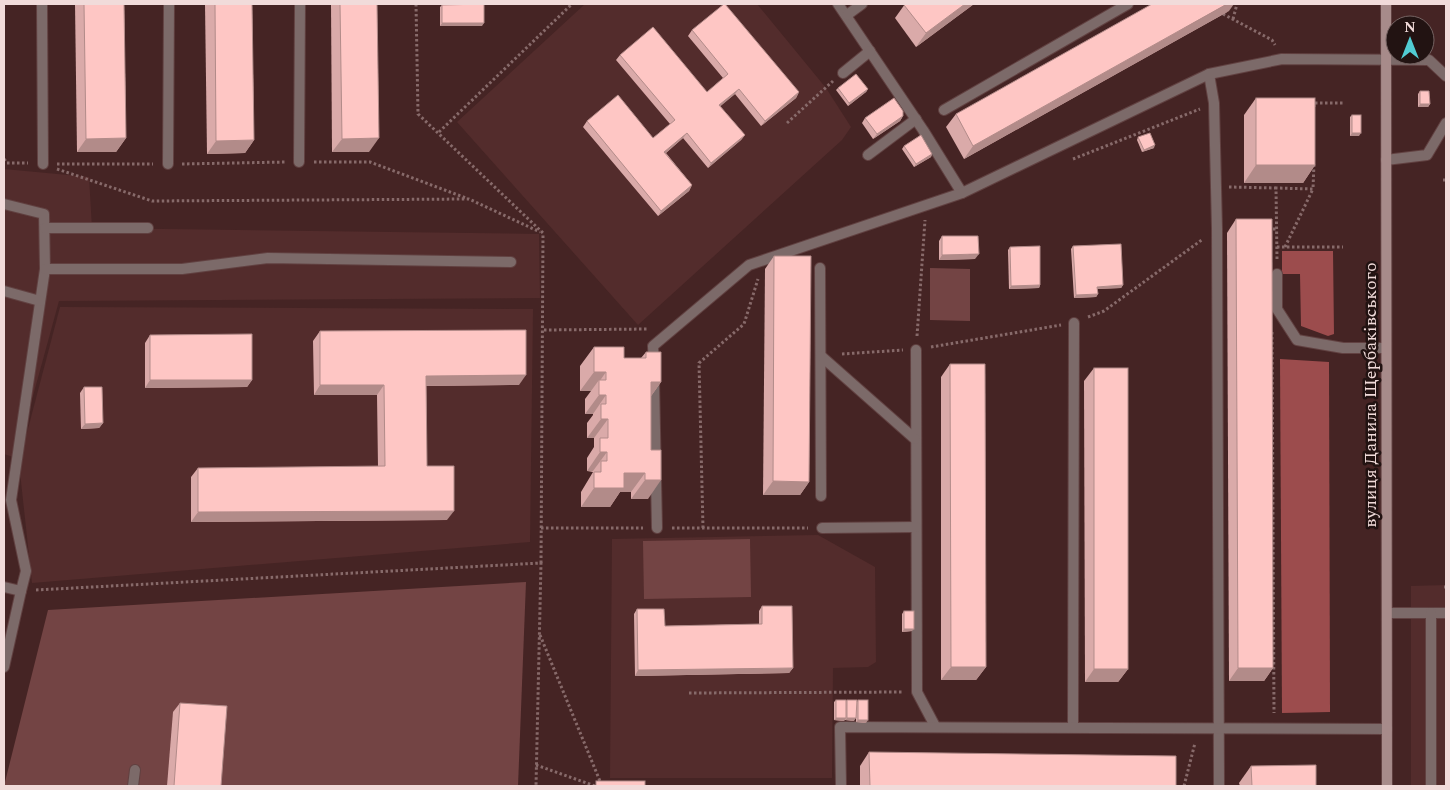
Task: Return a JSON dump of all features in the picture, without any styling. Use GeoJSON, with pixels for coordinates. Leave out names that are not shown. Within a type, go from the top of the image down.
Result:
{"type":"FeatureCollection","features":[{"type":"Feature","properties":{"kind":"main road","name":"вулиця Данила Щербаківського"},"geometry":{"type":"LineString","coordinates":[[1386,65],[1387,786]]}},
{"type":"Feature","properties":{"kind":"lane"},"geometry":{"type":"LineString","coordinates":[[42,4],[43,164]]}},
{"type":"Feature","properties":{"kind":"lane"},"geometry":{"type":"LineString","coordinates":[[168,164],[169,4]]}},
{"type":"Feature","properties":{"kind":"lane"},"geometry":{"type":"LineString","coordinates":[[299,162],[300,4]]}},
{"type":"Feature","properties":{"kind":"lane"},"geometry":{"type":"LineString","coordinates":[[838,4],[916,119],[962,193]]}},
{"type":"Feature","properties":{"kind":"lane"},"geometry":{"type":"LineString","coordinates":[[847,15],[862,4]]}},
{"type":"Feature","properties":{"kind":"lane"},"geometry":{"type":"LineString","coordinates":[[944,110],[1128,4]]}},
{"type":"Feature","properties":{"kind":"lane"},"geometry":{"type":"LineString","coordinates":[[843,73],[870,51]]}},
{"type":"Feature","properties":{"kind":"lane"},"geometry":{"type":"LineString","coordinates":[[657,528],[654,346],[749,265],[962,193],[1209,74],[1282,59],[1385,58]]}},
{"type":"Feature","properties":{"kind":"lane"},"geometry":{"type":"LineString","coordinates":[[1434,65],[1446,76]]}},
{"type":"Feature","properties":{"kind":"lane"},"geometry":{"type":"LineString","coordinates":[[1209,74],[1214,103],[1217,229],[1218,728],[1220,786]]}},
{"type":"Feature","properties":{"kind":"lane"},"geometry":{"type":"LineString","coordinates":[[868,155],[916,119]]}},
{"type":"Feature","properties":{"kind":"lane"},"geometry":{"type":"LineString","coordinates":[[1386,160],[1427,154],[1446,123]]}},
{"type":"Feature","properties":{"kind":"lane"},"geometry":{"type":"LineString","coordinates":[[4,204],[44,214],[45,268],[8,499],[26,571],[4,667]]}},
{"type":"Feature","properties":{"kind":"lane"},"geometry":{"type":"LineString","coordinates":[[44,228],[148,228]]}},
{"type":"Feature","properties":{"kind":"lane"},"geometry":{"type":"LineString","coordinates":[[45,268],[182,268],[268,258],[511,262]]}},
{"type":"Feature","properties":{"kind":"lane"},"geometry":{"type":"LineString","coordinates":[[820,268],[821,496]]}},
{"type":"Feature","properties":{"kind":"lane"},"geometry":{"type":"LineString","coordinates":[[1277,274],[1277,309],[1297,340],[1343,348],[1386,348]]}},
{"type":"Feature","properties":{"kind":"lane"},"geometry":{"type":"LineString","coordinates":[[4,291],[40,301]]}},
{"type":"Feature","properties":{"kind":"lane"},"geometry":{"type":"LineString","coordinates":[[1073,727],[1074,323]]}},
{"type":"Feature","properties":{"kind":"lane"},"geometry":{"type":"LineString","coordinates":[[916,350],[917,692],[935,726]]}},
{"type":"Feature","properties":{"kind":"lane"},"geometry":{"type":"LineString","coordinates":[[821,356],[915,439]]}},
{"type":"Feature","properties":{"kind":"lane"},"geometry":{"type":"LineString","coordinates":[[822,528],[916,527]]}},
{"type":"Feature","properties":{"kind":"lane"},"geometry":{"type":"LineString","coordinates":[[4,587],[21,591]]}},
{"type":"Feature","properties":{"kind":"lane"},"geometry":{"type":"LineString","coordinates":[[1387,613],[1446,612]]}},
{"type":"Feature","properties":{"kind":"lane"},"geometry":{"type":"LineString","coordinates":[[1431,613],[1431,786]]}},
{"type":"Feature","properties":{"kind":"lane"},"geometry":{"type":"LineString","coordinates":[[841,786],[840,727],[1387,729]]}},
{"type":"Feature","properties":{"kind":"lane"},"geometry":{"type":"LineString","coordinates":[[134,786],[135,770]]}},
{"type":"Feature","properties":{"kind":"path"},"geometry":{"type":"LineString","coordinates":[[416,4],[418,114],[543,233],[542,528],[536,786]]}},
{"type":"Feature","properties":{"kind":"path"},"geometry":{"type":"LineString","coordinates":[[439,132],[572,4]]}},
{"type":"Feature","properties":{"kind":"path"},"geometry":{"type":"LineString","coordinates":[[1233,19],[1237,4]]}},
{"type":"Feature","properties":{"kind":"path"},"geometry":{"type":"LineString","coordinates":[[1223,14],[1272,40],[1282,59]]}},
{"type":"Feature","properties":{"kind":"path"},"geometry":{"type":"LineString","coordinates":[[787,123],[843,73]]}},
{"type":"Feature","properties":{"kind":"path"},"geometry":{"type":"LineString","coordinates":[[1314,113],[1314,104],[1342,103]]}},
{"type":"Feature","properties":{"kind":"path"},"geometry":{"type":"LineString","coordinates":[[4,159],[7,163],[43,164],[370,162],[469,199],[543,233]]}},
{"type":"Feature","properties":{"kind":"path"},"geometry":{"type":"LineString","coordinates":[[1285,247],[1313,189],[1314,160]]}},
{"type":"Feature","properties":{"kind":"path"},"geometry":{"type":"LineString","coordinates":[[43,164],[152,201],[469,199]]}},
{"type":"Feature","properties":{"kind":"path"},"geometry":{"type":"LineString","coordinates":[[1216,187],[1313,189]]}},
{"type":"Feature","properties":{"kind":"path"},"geometry":{"type":"LineString","coordinates":[[1276,188],[1277,274]]}},
{"type":"Feature","properties":{"kind":"path"},"geometry":{"type":"LineString","coordinates":[[916,350],[925,217]]}},
{"type":"Feature","properties":{"kind":"path"},"geometry":{"type":"LineString","coordinates":[[821,356],[916,350],[1074,323],[1104,310],[1217,229]]}},
{"type":"Feature","properties":{"kind":"path"},"geometry":{"type":"LineString","coordinates":[[1266,229],[1276,229]]}},
{"type":"Feature","properties":{"kind":"path"},"geometry":{"type":"LineString","coordinates":[[1277,247],[1342,247]]}},
{"type":"Feature","properties":{"kind":"path"},"geometry":{"type":"LineString","coordinates":[[703,528],[699,363],[744,324],[761,270]]}},
{"type":"Feature","properties":{"kind":"path"},"geometry":{"type":"LineString","coordinates":[[1274,729],[1272,332],[1277,309]]}},
{"type":"Feature","properties":{"kind":"path"},"geometry":{"type":"LineString","coordinates":[[542,528],[822,528]]}},
{"type":"Feature","properties":{"kind":"path"},"geometry":{"type":"LineString","coordinates":[[21,591],[541,563]]}},
{"type":"Feature","properties":{"kind":"path"},"geometry":{"type":"LineString","coordinates":[[539,632],[602,786]]}},
{"type":"Feature","properties":{"kind":"path"},"geometry":{"type":"LineString","coordinates":[[689,693],[917,692]]}},
{"type":"Feature","properties":{"kind":"path"},"geometry":{"type":"LineString","coordinates":[[1184,786],[1198,728]]}},
{"type":"Feature","properties":{"kind":"path"},"geometry":{"type":"LineString","coordinates":[[536,765],[595,786]]}},
{"type":"Feature","properties":{"kind":"shaded area"},"geometry":{"type":"Polygon","coordinates":[[[585,4],[757,4],[826,88],[851,127],[842,140],[638,325],[457,122],[585,4]]]}},
{"type":"Feature","properties":{"kind":"shaded area"},"geometry":{"type":"Polygon","coordinates":[[[4,169],[89,177],[92,228],[539,234],[540,298],[59,301],[16,458],[4,454],[4,169]]]}},
{"type":"Feature","properties":{"kind":"shaded area"},"geometry":{"type":"Polygon","coordinates":[[[1282,251],[1333,251],[1334,334],[1328,336],[1301,326],[1300,274],[1282,274],[1282,251]]]}},
{"type":"Feature","properties":{"kind":"shaded area"},"geometry":{"type":"Polygon","coordinates":[[[930,268],[970,269],[970,321],[930,320],[930,268]]]}},
{"type":"Feature","properties":{"kind":"shaded area"},"geometry":{"type":"Polygon","coordinates":[[[60,307],[533,309],[530,542],[32,583],[19,463],[60,307]]]}},
{"type":"Feature","properties":{"kind":"shaded area"},"geometry":{"type":"Polygon","coordinates":[[[1280,359],[1329,362],[1330,712],[1282,713],[1280,359]]]}},
{"type":"Feature","properties":{"kind":"shaded area"},"geometry":{"type":"Polygon","coordinates":[[[818,535],[875,567],[876,662],[868,667],[833,668],[832,778],[610,778],[612,539],[818,535]]]}},
{"type":"Feature","properties":{"kind":"shaded area"},"geometry":{"type":"Polygon","coordinates":[[[750,539],[751,597],[644,599],[643,541],[750,539]]]}},
{"type":"Feature","properties":{"kind":"shaded area"},"geometry":{"type":"Polygon","coordinates":[[[526,582],[518,786],[4,786],[48,610],[526,582]]]}},
{"type":"Feature","properties":{"kind":"shaded area"},"geometry":{"type":"Polygon","coordinates":[[[1446,585],[1446,786],[1411,786],[1411,586],[1446,585]]]}},
{"type":"Feature","properties":{"kind":"building"},"geometry":{"type":"Polygon","coordinates":[[[84,4],[124,4],[126,138],[86,139],[84,4]]]}},
{"type":"Feature","properties":{"kind":"building"},"geometry":{"type":"Polygon","coordinates":[[[215,4],[252,4],[254,140],[216,141],[215,4]]]}},
{"type":"Feature","properties":{"kind":"building"},"geometry":{"type":"Polygon","coordinates":[[[340,4],[377,4],[379,138],[342,139],[340,4]]]}},
{"type":"Feature","properties":{"kind":"building"},"geometry":{"type":"Polygon","coordinates":[[[484,4],[484,23],[442,23],[442,5],[484,4]]]}},
{"type":"Feature","properties":{"kind":"building"},"geometry":{"type":"Polygon","coordinates":[[[724,4],[799,92],[765,121],[739,89],[719,105],[745,135],[711,163],[687,133],[664,152],[692,185],[661,211],[587,121],[618,95],[653,138],[675,120],[620,55],[653,27],[707,92],[728,74],[692,30],[724,4]]]}},
{"type":"Feature","properties":{"kind":"building"},"geometry":{"type":"Polygon","coordinates":[[[905,4],[965,4],[926,33],[905,4]]]}},
{"type":"Feature","properties":{"kind":"building"},"geometry":{"type":"Polygon","coordinates":[[[1152,4],[1227,4],[973,146],[956,114],[1152,4]]]}},
{"type":"Feature","properties":{"kind":"building"},"geometry":{"type":"Polygon","coordinates":[[[856,74],[868,89],[849,103],[838,88],[856,74]]]}},
{"type":"Feature","properties":{"kind":"building"},"geometry":{"type":"Polygon","coordinates":[[[1420,91],[1429,91],[1430,104],[1420,104],[1420,91]]]}},
{"type":"Feature","properties":{"kind":"building"},"geometry":{"type":"Polygon","coordinates":[[[894,98],[903,111],[903,116],[877,134],[865,118],[894,98]]]}},
{"type":"Feature","properties":{"kind":"building"},"geometry":{"type":"Polygon","coordinates":[[[1256,98],[1315,98],[1315,165],[1256,165],[1256,98]]]}},
{"type":"Feature","properties":{"kind":"building"},"geometry":{"type":"Polygon","coordinates":[[[1352,115],[1361,115],[1361,133],[1352,133],[1352,115]]]}},
{"type":"Feature","properties":{"kind":"building"},"geometry":{"type":"Polygon","coordinates":[[[1150,133],[1155,145],[1144,150],[1138,137],[1150,133]]]}},
{"type":"Feature","properties":{"kind":"building"},"geometry":{"type":"Polygon","coordinates":[[[921,135],[932,154],[916,164],[904,146],[921,135]]]}},
{"type":"Feature","properties":{"kind":"building"},"geometry":{"type":"Polygon","coordinates":[[[1236,219],[1272,219],[1273,668],[1238,668],[1236,219]]]}},
{"type":"Feature","properties":{"kind":"building"},"geometry":{"type":"Polygon","coordinates":[[[942,236],[978,236],[979,254],[942,255],[942,236]]]}},
{"type":"Feature","properties":{"kind":"building"},"geometry":{"type":"Polygon","coordinates":[[[1121,244],[1123,285],[1097,287],[1098,294],[1076,295],[1073,246],[1121,244]]]}},
{"type":"Feature","properties":{"kind":"building"},"geometry":{"type":"Polygon","coordinates":[[[1040,246],[1040,285],[1011,286],[1010,247],[1040,246]]]}},
{"type":"Feature","properties":{"kind":"building"},"geometry":{"type":"Polygon","coordinates":[[[774,256],[811,256],[809,482],[773,481],[774,256]]]}},
{"type":"Feature","properties":{"kind":"building"},"geometry":{"type":"Polygon","coordinates":[[[526,330],[526,375],[426,376],[427,466],[454,466],[454,511],[198,512],[198,468],[385,466],[384,385],[320,385],[320,331],[526,330]]]}},
{"type":"Feature","properties":{"kind":"building"},"geometry":{"type":"Polygon","coordinates":[[[252,334],[252,380],[150,380],[150,335],[252,334]]]}},
{"type":"Feature","properties":{"kind":"building"},"geometry":{"type":"Polygon","coordinates":[[[594,347],[624,347],[624,358],[646,358],[646,352],[661,352],[661,382],[651,382],[651,450],[661,450],[661,480],[645,480],[645,473],[624,473],[624,488],[594,488],[594,472],[601,472],[601,461],[607,461],[607,452],[600,452],[600,438],[608,438],[608,419],[601,419],[601,404],[606,404],[606,395],[599,395],[599,380],[606,380],[606,372],[594,372],[594,347]]]}},
{"type":"Feature","properties":{"kind":"building"},"geometry":{"type":"Polygon","coordinates":[[[950,364],[985,364],[986,667],[951,667],[950,364]]]}},
{"type":"Feature","properties":{"kind":"building"},"geometry":{"type":"Polygon","coordinates":[[[1094,368],[1128,368],[1128,669],[1094,669],[1094,368]]]}},
{"type":"Feature","properties":{"kind":"building"},"geometry":{"type":"Polygon","coordinates":[[[84,387],[102,387],[103,423],[85,424],[84,387]]]}},
{"type":"Feature","properties":{"kind":"building"},"geometry":{"type":"Polygon","coordinates":[[[762,606],[792,606],[793,668],[638,670],[637,609],[664,609],[665,626],[762,624],[762,606]]]}},
{"type":"Feature","properties":{"kind":"building"},"geometry":{"type":"Polygon","coordinates":[[[904,611],[914,611],[914,629],[904,629],[904,611]]]}},
{"type":"Feature","properties":{"kind":"building"},"geometry":{"type":"Polygon","coordinates":[[[836,700],[846,700],[846,718],[836,718],[836,700]]]}},
{"type":"Feature","properties":{"kind":"building"},"geometry":{"type":"Polygon","coordinates":[[[847,700],[857,700],[856,718],[847,718],[847,700]]]}},
{"type":"Feature","properties":{"kind":"building"},"geometry":{"type":"Polygon","coordinates":[[[858,700],[868,700],[868,720],[858,720],[858,700]]]}},
{"type":"Feature","properties":{"kind":"building"},"geometry":{"type":"Polygon","coordinates":[[[180,703],[227,706],[221,786],[174,786],[180,703]]]}},
{"type":"Feature","properties":{"kind":"building"},"geometry":{"type":"Polygon","coordinates":[[[869,752],[1176,756],[1176,786],[870,786],[869,752]]]}},
{"type":"Feature","properties":{"kind":"building"},"geometry":{"type":"Polygon","coordinates":[[[1316,765],[1316,786],[1252,786],[1251,766],[1316,765]]]}},
{"type":"Feature","properties":{"kind":"building"},"geometry":{"type":"Polygon","coordinates":[[[596,781],[645,781],[645,786],[596,786],[596,781]]]}}]}
